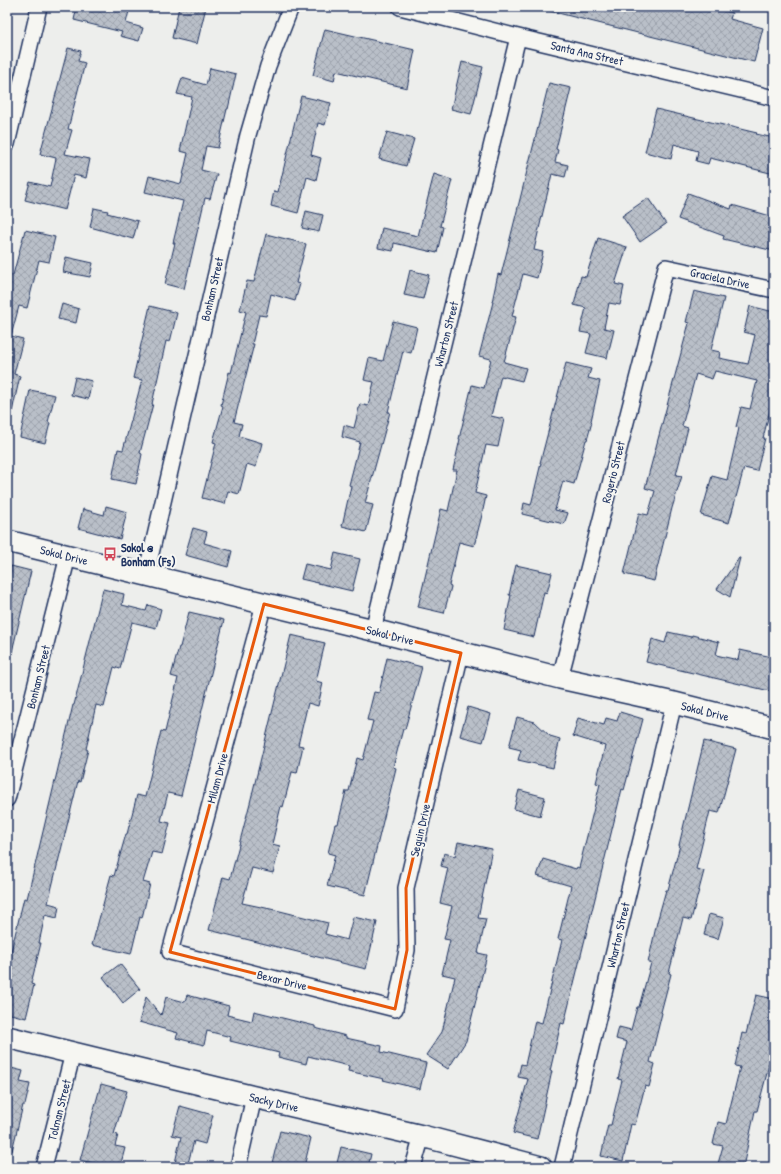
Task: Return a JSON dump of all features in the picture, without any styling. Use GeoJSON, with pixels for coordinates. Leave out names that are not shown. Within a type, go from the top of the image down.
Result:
{"type":"FeatureCollection","features":[{"type":"Feature","properties":{"kind":"street"},"geometry":{"type":"LineString","coordinates":[[7,144],[33,39],[39,7]]}},
{"type":"Feature","properties":{"kind":"street","name":"Bonham Street"},"geometry":{"type":"LineString","coordinates":[[146,575],[248,135],[268,66],[292,7]]}},
{"type":"Feature","properties":{"kind":"street","name":"Santa Ana Street"},"geometry":{"type":"LineString","coordinates":[[400,7],[518,37],[774,98]]}},
{"type":"Feature","properties":{"kind":"street","name":"Wharton Street"},"geometry":{"type":"LineString","coordinates":[[374,630],[518,37]]}},
{"type":"Feature","properties":{"kind":"street","name":"Graciela Drive"},"geometry":{"type":"LineString","coordinates":[[666,267],[774,290]]}},
{"type":"Feature","properties":{"kind":"street","name":"Rogerio Street"},"geometry":{"type":"LineString","coordinates":[[560,678],[666,267]]}},
{"type":"Feature","properties":{"kind":"street","name":"Sokol Drive"},"geometry":{"type":"LineString","coordinates":[[7,541],[374,630],[560,678],[674,703],[774,728]]}},
{"type":"Feature","properties":{"kind":"street","name":"Bonham Street"},"geometry":{"type":"LineString","coordinates":[[7,799],[68,556]]}},
{"type":"Feature","properties":{"kind":"street","name":"Milam Drive"},"geometry":{"type":"LineString","coordinates":[[170,952],[264,604]]}},
{"type":"Feature","properties":{"kind":"street","name":"Seguin Drive"},"geometry":{"type":"LineString","coordinates":[[395,1009],[407,950],[406,888],[461,653]]}},
{"type":"Feature","properties":{"kind":"street","name":"Wharton Street"},"geometry":{"type":"LineString","coordinates":[[562,1167],[674,703]]}},
{"type":"Feature","properties":{"kind":"street","name":"Bexar Drive"},"geometry":{"type":"LineString","coordinates":[[170,952],[395,1009]]}},
{"type":"Feature","properties":{"kind":"street","name":"Sacky Drive"},"geometry":{"type":"LineString","coordinates":[[7,1037],[254,1098],[422,1136],[541,1167]]}},
{"type":"Feature","properties":{"kind":"street","name":"Tolman Street"},"geometry":{"type":"LineString","coordinates":[[44,1167],[73,1053]]}},
{"type":"Feature","properties":{"kind":"street"},"geometry":{"type":"LineString","coordinates":[[238,1167],[254,1098]]}},
{"type":"Feature","properties":{"kind":"street"},"geometry":{"type":"LineString","coordinates":[[413,1167],[422,1136]]}},
{"type":"Feature","properties":{"kind":"highlighted area"},"geometry":{"type":"Polygon","coordinates":[[[264,604],[461,653],[406,888],[407,950],[395,1009],[170,952],[264,604]]]}},
{"type":"Feature","properties":{"kind":"building"},"geometry":{"type":"Polygon","coordinates":[[[77,7],[130,7],[126,23],[143,28],[139,41],[120,36],[122,32],[74,20],[77,7]]]}},
{"type":"Feature","properties":{"kind":"building"},"geometry":{"type":"Polygon","coordinates":[[[179,7],[206,7],[197,44],[172,38],[179,7]]]}},
{"type":"Feature","properties":{"kind":"building"},"geometry":{"type":"Polygon","coordinates":[[[551,7],[709,7],[732,13],[730,19],[763,28],[754,62],[550,11],[551,7]]]}},
{"type":"Feature","properties":{"kind":"building"},"geometry":{"type":"Polygon","coordinates":[[[325,29],[415,50],[407,88],[336,71],[334,81],[313,75],[325,29]]]}},
{"type":"Feature","properties":{"kind":"building"},"geometry":{"type":"Polygon","coordinates":[[[68,48],[81,51],[78,61],[85,63],[68,129],[72,130],[65,154],[90,159],[86,178],[74,175],[65,210],[25,200],[30,182],[50,187],[56,158],[40,154],[68,48]]]}},
{"type":"Feature","properties":{"kind":"building"},"geometry":{"type":"Polygon","coordinates":[[[462,62],[483,67],[471,114],[451,109],[462,62]]]}},
{"type":"Feature","properties":{"kind":"building"},"geometry":{"type":"Polygon","coordinates":[[[210,68],[236,74],[218,148],[206,146],[201,170],[217,174],[210,199],[205,198],[184,289],[165,284],[183,201],[145,192],[149,176],[181,184],[188,153],[180,151],[192,97],[177,94],[182,78],[206,85],[210,68]]]}},
{"type":"Feature","properties":{"kind":"building"},"geometry":{"type":"Polygon","coordinates":[[[549,83],[571,88],[556,149],[558,150],[555,162],[568,165],[565,177],[552,174],[534,250],[543,252],[537,278],[523,274],[512,316],[516,317],[504,362],[526,368],[522,381],[501,376],[491,416],[504,419],[498,447],[486,445],[475,493],[486,496],[481,519],[474,546],[459,542],[449,586],[451,587],[444,613],[418,607],[441,509],[448,511],[457,470],[453,470],[472,385],[484,388],[491,359],[479,356],[493,302],[498,274],[501,275],[549,83]]]}},
{"type":"Feature","properties":{"kind":"building"},"geometry":{"type":"Polygon","coordinates":[[[301,96],[331,103],[325,125],[318,123],[311,155],[321,158],[316,180],[307,177],[298,213],[271,206],[274,191],[278,192],[301,96]]]}},
{"type":"Feature","properties":{"kind":"building"},"geometry":{"type":"Polygon","coordinates":[[[656,109],[774,138],[774,174],[710,158],[708,164],[696,161],[698,151],[674,144],[671,159],[645,152],[656,109]]]}},
{"type":"Feature","properties":{"kind":"building"},"geometry":{"type":"Polygon","coordinates":[[[387,132],[414,139],[406,166],[379,159],[387,132]]]}},
{"type":"Feature","properties":{"kind":"building"},"geometry":{"type":"Polygon","coordinates":[[[434,174],[452,180],[440,226],[443,227],[437,253],[394,243],[393,251],[378,248],[382,228],[418,236],[434,174]]]}},
{"type":"Feature","properties":{"kind":"building"},"geometry":{"type":"Polygon","coordinates":[[[688,193],[731,209],[732,205],[774,217],[774,251],[723,239],[724,236],[678,219],[688,193]]]}},
{"type":"Feature","properties":{"kind":"building"},"geometry":{"type":"Polygon","coordinates":[[[648,198],[666,224],[640,242],[622,216],[648,198]]]}},
{"type":"Feature","properties":{"kind":"building"},"geometry":{"type":"Polygon","coordinates":[[[94,208],[138,221],[133,239],[90,227],[94,208]]]}},
{"type":"Feature","properties":{"kind":"building"},"geometry":{"type":"Polygon","coordinates":[[[306,211],[323,215],[319,232],[302,228],[306,211]]]}},
{"type":"Feature","properties":{"kind":"building"},"geometry":{"type":"Polygon","coordinates":[[[25,230],[55,237],[49,262],[39,260],[27,308],[19,306],[11,336],[23,339],[14,374],[20,376],[12,412],[7,412],[7,288],[10,274],[13,275],[25,230]]]}},
{"type":"Feature","properties":{"kind":"building"},"geometry":{"type":"Polygon","coordinates":[[[266,234],[306,244],[296,283],[300,284],[295,301],[271,294],[266,316],[259,315],[252,344],[254,344],[234,422],[242,424],[239,436],[262,443],[256,467],[247,464],[239,494],[228,491],[225,504],[202,498],[216,443],[213,442],[223,406],[221,405],[229,372],[231,373],[246,312],[240,310],[247,281],[254,282],[266,234]]]}},
{"type":"Feature","properties":{"kind":"building"},"geometry":{"type":"Polygon","coordinates":[[[598,238],[627,247],[615,284],[624,286],[620,305],[609,303],[604,328],[614,330],[607,358],[586,353],[591,334],[580,332],[586,308],[574,305],[581,276],[586,277],[598,238]]]}},
{"type":"Feature","properties":{"kind":"building"},"geometry":{"type":"Polygon","coordinates":[[[66,257],[93,263],[90,277],[63,272],[66,257]]]}},
{"type":"Feature","properties":{"kind":"building"},"geometry":{"type":"Polygon","coordinates":[[[410,270],[429,275],[423,299],[404,295],[410,270]]]}},
{"type":"Feature","properties":{"kind":"building"},"geometry":{"type":"Polygon","coordinates":[[[694,291],[724,298],[711,350],[720,352],[719,358],[748,364],[755,335],[744,332],[750,306],[774,312],[774,394],[763,438],[765,438],[757,471],[744,468],[729,523],[701,515],[712,476],[727,480],[739,428],[736,427],[741,407],[750,409],[757,381],[715,371],[712,379],[696,374],[682,426],[688,428],[676,475],[682,476],[672,508],[654,581],[624,574],[639,513],[648,515],[655,491],[645,488],[689,323],[686,322],[694,291]]]}},
{"type":"Feature","properties":{"kind":"building"},"geometry":{"type":"Polygon","coordinates":[[[62,304],[79,309],[76,323],[58,319],[62,304]]]}},
{"type":"Feature","properties":{"kind":"building"},"geometry":{"type":"Polygon","coordinates":[[[150,306],[177,313],[170,342],[166,341],[153,404],[140,453],[142,454],[136,484],[112,479],[118,449],[123,450],[142,380],[133,378],[150,306]]]}},
{"type":"Feature","properties":{"kind":"building"},"geometry":{"type":"Polygon","coordinates":[[[393,321],[417,327],[411,353],[403,351],[388,412],[390,412],[365,503],[373,505],[366,532],[342,526],[351,486],[349,485],[360,442],[342,437],[344,425],[354,428],[360,404],[368,406],[374,382],[364,380],[369,358],[383,361],[393,321]]]}},
{"type":"Feature","properties":{"kind":"building"},"geometry":{"type":"Polygon","coordinates":[[[566,363],[591,369],[588,378],[600,381],[592,422],[574,484],[563,481],[555,510],[568,513],[564,524],[522,514],[524,503],[531,505],[540,463],[566,363]]]}},
{"type":"Feature","properties":{"kind":"building"},"geometry":{"type":"Polygon","coordinates":[[[75,377],[92,381],[88,399],[71,395],[75,377]]]}},
{"type":"Feature","properties":{"kind":"building"},"geometry":{"type":"Polygon","coordinates":[[[30,390],[55,395],[48,422],[50,423],[45,443],[20,437],[30,390]]]}},
{"type":"Feature","properties":{"kind":"building"},"geometry":{"type":"Polygon","coordinates":[[[106,506],[127,512],[120,539],[78,528],[83,509],[104,515],[106,506]]]}},
{"type":"Feature","properties":{"kind":"building"},"geometry":{"type":"Polygon","coordinates":[[[193,528],[207,532],[204,543],[232,551],[228,567],[185,555],[193,528]]]}},
{"type":"Feature","properties":{"kind":"building"},"geometry":{"type":"Polygon","coordinates":[[[335,553],[360,559],[352,591],[301,579],[305,564],[331,570],[335,553]]]}},
{"type":"Feature","properties":{"kind":"building"},"geometry":{"type":"Polygon","coordinates":[[[740,558],[730,597],[717,589],[740,558]]]}},
{"type":"Feature","properties":{"kind":"building"},"geometry":{"type":"Polygon","coordinates":[[[516,565],[552,573],[547,593],[544,592],[534,637],[504,630],[511,595],[509,595],[516,565]]]}},
{"type":"Feature","properties":{"kind":"building"},"geometry":{"type":"Polygon","coordinates":[[[11,566],[31,571],[12,652],[7,652],[7,584],[11,566]]]}},
{"type":"Feature","properties":{"kind":"building"},"geometry":{"type":"Polygon","coordinates":[[[103,589],[124,594],[122,605],[146,611],[148,605],[161,609],[156,628],[132,622],[120,669],[114,667],[104,707],[96,705],[86,749],[88,750],[80,782],[78,781],[48,903],[59,906],[57,918],[45,915],[39,943],[41,943],[31,984],[34,985],[26,1018],[7,1013],[7,968],[24,898],[27,899],[73,705],[103,589]]]}},
{"type":"Feature","properties":{"kind":"building"},"geometry":{"type":"Polygon","coordinates":[[[189,612],[224,620],[181,796],[168,793],[161,821],[170,823],[162,854],[152,852],[143,882],[150,884],[131,954],[92,945],[111,875],[114,876],[137,795],[145,797],[161,731],[165,732],[178,678],[171,676],[189,612]]]}},
{"type":"Feature","properties":{"kind":"building"},"geometry":{"type":"Polygon","coordinates":[[[668,632],[691,637],[692,635],[719,642],[716,655],[738,660],[740,650],[772,657],[769,668],[774,669],[774,692],[646,662],[652,639],[665,643],[668,632]]]}},
{"type":"Feature","properties":{"kind":"building"},"geometry":{"type":"Polygon","coordinates":[[[291,635],[325,643],[316,681],[323,683],[318,706],[308,703],[298,745],[303,746],[297,773],[292,772],[283,807],[281,806],[272,844],[280,846],[273,873],[252,868],[242,903],[328,923],[325,934],[347,940],[353,917],[377,922],[366,969],[209,930],[223,877],[230,879],[291,635]]]}},
{"type":"Feature","properties":{"kind":"building"},"geometry":{"type":"Polygon","coordinates":[[[387,658],[422,667],[393,767],[396,768],[365,895],[327,886],[335,855],[328,853],[335,824],[338,824],[346,791],[349,791],[357,758],[363,760],[373,721],[367,720],[374,692],[379,693],[387,658]]]}},
{"type":"Feature","properties":{"kind":"building"},"geometry":{"type":"Polygon","coordinates":[[[468,707],[491,714],[483,742],[460,736],[468,707]]]}},
{"type":"Feature","properties":{"kind":"building"},"geometry":{"type":"Polygon","coordinates":[[[620,712],[643,719],[624,790],[622,789],[564,1024],[561,1023],[537,1139],[513,1133],[528,1079],[518,1077],[521,1064],[525,1065],[535,1021],[542,1023],[562,940],[558,939],[571,886],[537,876],[543,859],[576,869],[577,867],[579,868],[600,784],[596,783],[605,746],[573,736],[578,718],[604,725],[606,718],[617,721],[620,712]]]}},
{"type":"Feature","properties":{"kind":"building"},"geometry":{"type":"Polygon","coordinates":[[[517,717],[535,722],[550,736],[560,739],[553,768],[518,760],[521,750],[509,747],[517,717]]]}},
{"type":"Feature","properties":{"kind":"building"},"geometry":{"type":"Polygon","coordinates":[[[704,741],[736,749],[719,813],[710,811],[696,869],[704,871],[691,920],[683,918],[669,973],[671,974],[650,1062],[655,1064],[649,1087],[645,1086],[635,1125],[631,1124],[623,1161],[601,1156],[608,1125],[611,1125],[622,1080],[618,1079],[627,1042],[616,1039],[619,1027],[631,1030],[637,1007],[639,1007],[651,963],[648,963],[657,922],[666,890],[668,890],[680,845],[704,741]]]}},
{"type":"Feature","properties":{"kind":"building"},"geometry":{"type":"Polygon","coordinates":[[[519,790],[545,797],[540,816],[514,809],[519,790]]]}},
{"type":"Feature","properties":{"kind":"building"},"geometry":{"type":"Polygon","coordinates":[[[458,842],[492,849],[478,918],[486,919],[478,953],[487,955],[466,1041],[448,1069],[426,1055],[442,1032],[455,977],[442,974],[450,940],[444,939],[452,906],[440,903],[448,868],[441,866],[444,853],[455,856],[458,842]]]}},
{"type":"Feature","properties":{"kind":"building"},"geometry":{"type":"Polygon","coordinates":[[[709,914],[724,918],[718,939],[704,935],[709,914]]]}},
{"type":"Feature","properties":{"kind":"building"},"geometry":{"type":"Polygon","coordinates":[[[120,964],[140,989],[123,1003],[103,977],[120,964]]]}},
{"type":"Feature","properties":{"kind":"building"},"geometry":{"type":"Polygon","coordinates":[[[187,995],[229,1006],[227,1015],[252,1021],[254,1011],[315,1026],[315,1028],[346,1036],[346,1038],[382,1046],[381,1052],[426,1063],[420,1089],[348,1071],[349,1066],[308,1056],[306,1064],[278,1057],[279,1053],[230,1041],[231,1037],[207,1031],[204,1045],[176,1038],[178,1033],[139,1022],[146,997],[161,1015],[166,997],[185,1002],[187,995]]]}},
{"type":"Feature","properties":{"kind":"building"},"geometry":{"type":"Polygon","coordinates":[[[756,995],[774,999],[774,1041],[767,1073],[757,1111],[755,1111],[743,1167],[717,1167],[723,1146],[713,1144],[718,1122],[726,1124],[740,1067],[735,1066],[742,1033],[746,1034],[756,995]]]}},
{"type":"Feature","properties":{"kind":"building"},"geometry":{"type":"Polygon","coordinates":[[[7,1067],[23,1071],[20,1082],[30,1084],[25,1105],[23,1105],[12,1151],[7,1151],[7,1067]]]}},
{"type":"Feature","properties":{"kind":"building"},"geometry":{"type":"Polygon","coordinates":[[[101,1084],[127,1091],[114,1134],[118,1135],[115,1146],[125,1148],[120,1167],[110,1167],[80,1160],[101,1084]]]}},
{"type":"Feature","properties":{"kind":"building"},"geometry":{"type":"Polygon","coordinates":[[[180,1106],[213,1115],[205,1144],[194,1141],[187,1167],[174,1167],[181,1137],[172,1135],[180,1106]]]}},
{"type":"Feature","properties":{"kind":"building"},"geometry":{"type":"Polygon","coordinates":[[[280,1131],[311,1138],[304,1167],[271,1167],[280,1131]]]}},
{"type":"Feature","properties":{"kind":"building"},"geometry":{"type":"Polygon","coordinates":[[[341,1147],[371,1154],[368,1167],[336,1167],[341,1147]]]}},
{"type":"Feature","properties":{"kind":"place","name":"Sokol @ Bonham (Fs)"},"geometry":{"type":"Point","coordinates":[110,554]}}]}
